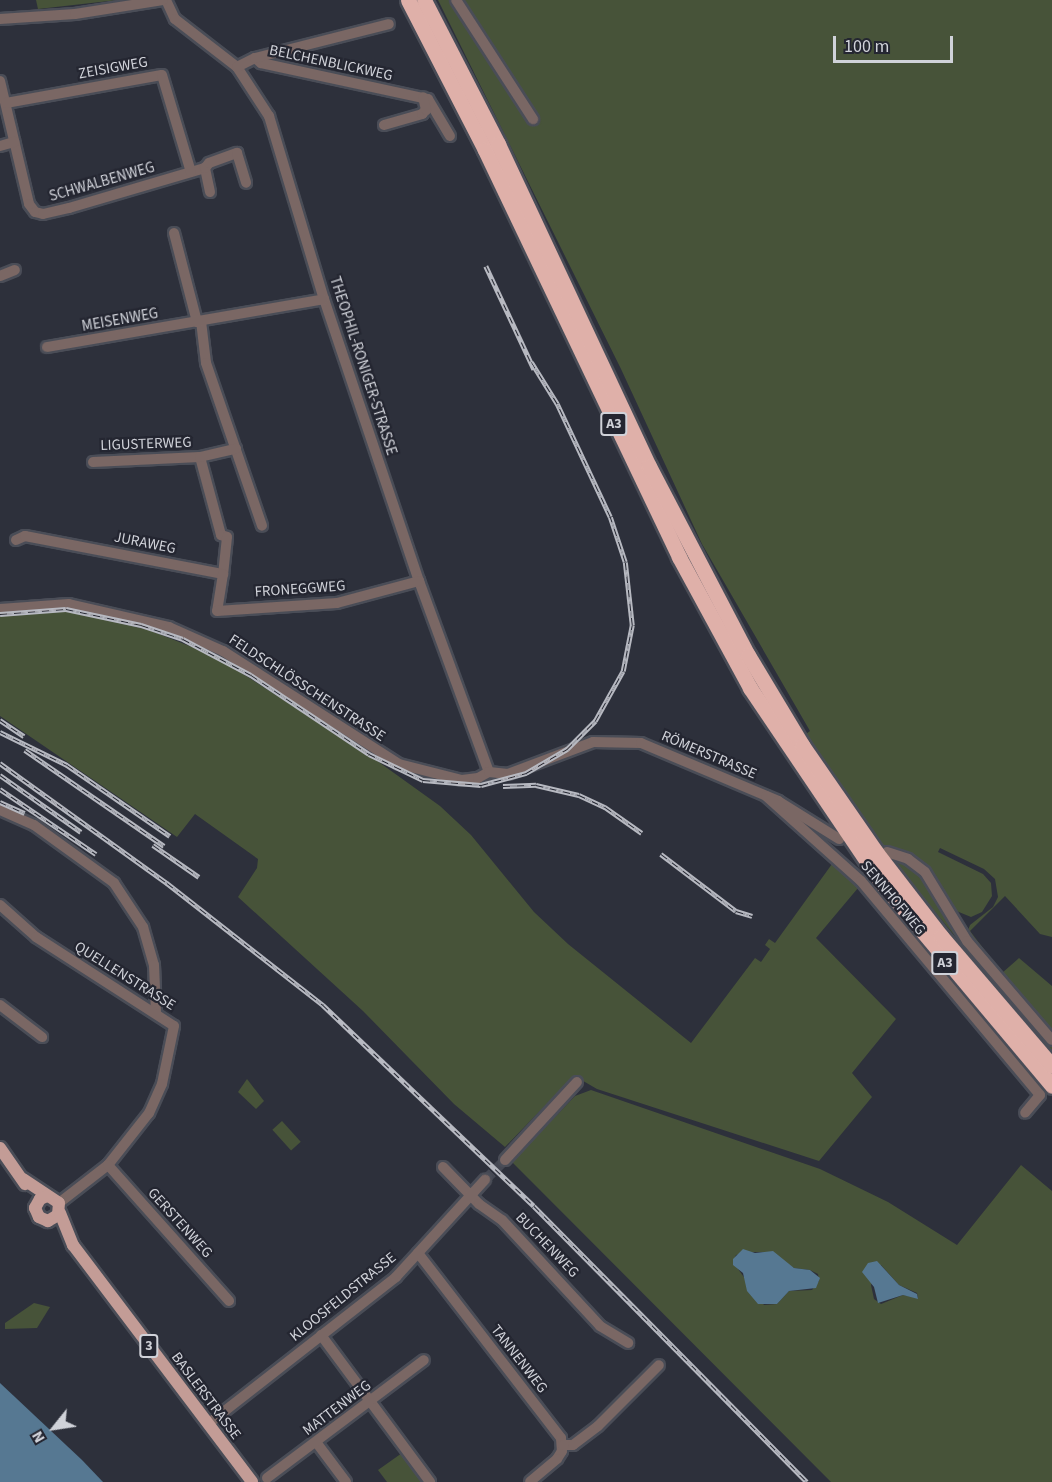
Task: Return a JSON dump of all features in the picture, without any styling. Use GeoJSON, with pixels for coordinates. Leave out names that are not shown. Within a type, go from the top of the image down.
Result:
{"type":"FeatureCollection","features":[{"type":"Feature","properties":{"kind":"highway","name":"A3"},"geometry":{"type":"LineString","coordinates":[[408,0],[468,113],[679,557],[745,679],[796,761],[881,882],[1052,1086]]}},
{"type":"Feature","properties":{"kind":"highway","name":"A3"},"geometry":{"type":"LineString","coordinates":[[424,0],[494,135],[670,508],[747,656],[802,745],[876,852],[941,936],[1052,1066]]}},
{"type":"Feature","properties":{"kind":"main road"},"geometry":{"type":"LineString","coordinates":[[0,1148],[23,1179],[36,1205],[47,1196]]}},
{"type":"Feature","properties":{"kind":"main road"},"geometry":{"type":"LineString","coordinates":[[23,1179],[47,1196],[59,1208],[48,1221]]}},
{"type":"Feature","properties":{"kind":"main road","name":"BASLERSTRASSE"},"geometry":{"type":"LineString","coordinates":[[36,1205],[39,1217],[48,1221],[72,1242],[252,1482]]}},
{"type":"Feature","properties":{"kind":"main road","name":"BASLERSTRASSE"},"geometry":{"type":"LineString","coordinates":[[59,1208],[72,1242]]}},
{"type":"Feature","properties":{"kind":"street"},"geometry":{"type":"LineString","coordinates":[[0,19],[75,15],[165,0]]}},
{"type":"Feature","properties":{"kind":"street","name":"THEOPHIL-RONIGER-STRASSE"},"geometry":{"type":"LineString","coordinates":[[165,0],[175,19],[237,67],[261,99],[281,150],[324,299],[418,581],[489,772]]}},
{"type":"Feature","properties":{"kind":"street"},"geometry":{"type":"LineString","coordinates":[[456,0],[533,119]]}},
{"type":"Feature","properties":{"kind":"street"},"geometry":{"type":"LineString","coordinates":[[255,58],[389,24]]}},
{"type":"Feature","properties":{"kind":"street","name":"BELCHENBLICKWEG"},"geometry":{"type":"LineString","coordinates":[[237,67],[255,58],[261,63],[423,97]]}},
{"type":"Feature","properties":{"kind":"street","name":"ZEISIGWEG"},"geometry":{"type":"LineString","coordinates":[[6,103],[162,75],[191,172]]}},
{"type":"Feature","properties":{"kind":"street","name":"SCHWALBENWEG"},"geometry":{"type":"LineString","coordinates":[[0,81],[29,204],[35,212],[43,214],[205,168],[209,163],[237,153],[246,183]]}},
{"type":"Feature","properties":{"kind":"street"},"geometry":{"type":"LineString","coordinates":[[384,125],[422,114],[423,97],[434,104],[450,136]]}},
{"type":"Feature","properties":{"kind":"street"},"geometry":{"type":"LineString","coordinates":[[0,146],[14,142]]}},
{"type":"Feature","properties":{"kind":"street"},"geometry":{"type":"LineString","coordinates":[[205,168],[210,192]]}},
{"type":"Feature","properties":{"kind":"street"},"geometry":{"type":"LineString","coordinates":[[174,233],[199,322],[206,363],[262,526]]}},
{"type":"Feature","properties":{"kind":"street"},"geometry":{"type":"LineString","coordinates":[[0,276],[15,270]]}},
{"type":"Feature","properties":{"kind":"street","name":"MEISENWEG"},"geometry":{"type":"LineString","coordinates":[[47,347],[324,299]]}},
{"type":"Feature","properties":{"kind":"street","name":"LIGUSTERWEG"},"geometry":{"type":"LineString","coordinates":[[93,462],[200,457],[236,448]]}},
{"type":"Feature","properties":{"kind":"street","name":"LIGUSTERWEG"},"geometry":{"type":"LineString","coordinates":[[200,457],[220,535],[227,537],[223,574]]}},
{"type":"Feature","properties":{"kind":"street","name":"JURAWEG"},"geometry":{"type":"LineString","coordinates":[[21,538],[223,574]]}},
{"type":"Feature","properties":{"kind":"street","name":"FRONEGGWEG"},"geometry":{"type":"LineString","coordinates":[[223,574],[217,611],[337,603],[418,581]]}},
{"type":"Feature","properties":{"kind":"street","name":"FELDSCHLÖSSCHENSTRASSE"},"geometry":{"type":"LineString","coordinates":[[0,609],[69,604],[169,627],[223,651],[399,764],[462,780],[478,778],[489,772]]}},
{"type":"Feature","properties":{"kind":"street","name":"RÖMERSTRASSE"},"geometry":{"type":"LineString","coordinates":[[489,772],[508,774],[593,742],[641,743],[766,796],[839,839]]}},
{"type":"Feature","properties":{"kind":"street","name":"SENNHOFWEG"},"geometry":{"type":"LineString","coordinates":[[766,796],[861,881],[1040,1095],[1025,1113]]}},
{"type":"Feature","properties":{"kind":"street"},"geometry":{"type":"LineString","coordinates":[[0,810],[34,825],[114,883],[143,927],[154,965],[156,1012]]}},
{"type":"Feature","properties":{"kind":"street"},"geometry":{"type":"LineString","coordinates":[[887,852],[908,859],[925,872],[967,941],[1052,1040]]}},
{"type":"Feature","properties":{"kind":"street","name":"QUELLENSTRASSE"},"geometry":{"type":"LineString","coordinates":[[0,905],[36,937],[156,1012],[174,1026],[162,1084],[146,1118],[108,1165],[59,1208]]}},
{"type":"Feature","properties":{"kind":"street"},"geometry":{"type":"LineString","coordinates":[[0,1005],[42,1037]]}},
{"type":"Feature","properties":{"kind":"street"},"geometry":{"type":"LineString","coordinates":[[505,1160],[577,1082]]}},
{"type":"Feature","properties":{"kind":"street","name":"GERSTENWEG"},"geometry":{"type":"LineString","coordinates":[[108,1165],[229,1301]]}},
{"type":"Feature","properties":{"kind":"street","name":"BUCHENWEG"},"geometry":{"type":"LineString","coordinates":[[443,1167],[470,1195],[502,1220],[600,1326],[628,1343]]}},
{"type":"Feature","properties":{"kind":"street","name":"KLOOSFELDSTRASSE"},"geometry":{"type":"LineString","coordinates":[[208,1424],[396,1277],[485,1180]]}},
{"type":"Feature","properties":{"kind":"street","name":"TANNENWEG"},"geometry":{"type":"LineString","coordinates":[[418,1253],[563,1446]]}},
{"type":"Feature","properties":{"kind":"street"},"geometry":{"type":"LineString","coordinates":[[321,1335],[430,1482]]}},
{"type":"Feature","properties":{"kind":"street","name":"MATTENWEG"},"geometry":{"type":"LineString","coordinates":[[267,1478],[424,1360]]}},
{"type":"Feature","properties":{"kind":"street"},"geometry":{"type":"LineString","coordinates":[[530,1482],[557,1459],[563,1446],[573,1445],[598,1426],[659,1365]]}},
{"type":"Feature","properties":{"kind":"street"},"geometry":{"type":"LineString","coordinates":[[316,1442],[346,1482]]}},
{"type":"Feature","properties":{"kind":"green space"},"geometry":{"type":"Polygon","coordinates":[[[36,0],[118,0],[38,9],[36,0]]]}},
{"type":"Feature","properties":{"kind":"green space"},"geometry":{"type":"Polygon","coordinates":[[[438,0],[1052,0],[1052,937],[1040,934],[1005,896],[970,931],[1002,973],[1019,958],[1052,986],[1052,1035],[967,933],[970,925],[993,907],[998,897],[995,879],[984,869],[940,848],[938,852],[983,874],[991,883],[992,896],[982,912],[971,917],[954,910],[921,863],[881,845],[806,734],[810,731],[702,544],[621,369],[438,0]]]}},
{"type":"Feature","properties":{"kind":"green space"},"geometry":{"type":"Polygon","coordinates":[[[66,611],[141,627],[215,656],[362,750],[440,806],[471,835],[534,912],[568,944],[691,1043],[755,958],[761,962],[770,949],[765,945],[769,939],[775,943],[832,864],[858,888],[816,938],[896,1019],[852,1073],[872,1097],[819,1161],[597,1089],[578,1078],[565,1085],[505,1147],[454,1104],[363,1011],[238,897],[257,868],[258,859],[195,814],[177,837],[0,716],[0,616],[66,611]]]}},
{"type":"Feature","properties":{"kind":"green space"},"geometry":{"type":"Polygon","coordinates":[[[891,859],[913,866],[929,884],[1026,1017],[1052,1046],[1052,1053],[891,859]]]}},
{"type":"Feature","properties":{"kind":"green space"},"geometry":{"type":"Polygon","coordinates":[[[247,1079],[264,1101],[256,1109],[238,1092],[247,1079]]]}},
{"type":"Feature","properties":{"kind":"green space"},"geometry":{"type":"Polygon","coordinates":[[[591,1090],[820,1169],[888,1202],[957,1245],[1021,1165],[1052,1191],[1052,1482],[831,1482],[512,1162],[575,1096],[591,1090]],[[749,1252],[736,1255],[733,1262],[764,1305],[777,1304],[789,1291],[812,1290],[819,1281],[818,1274],[810,1270],[794,1268],[770,1252],[749,1252]],[[881,1265],[871,1285],[874,1299],[881,1304],[903,1295],[918,1298],[917,1293],[899,1285],[881,1265]]]}},
{"type":"Feature","properties":{"kind":"green space"},"geometry":{"type":"Polygon","coordinates":[[[282,1121],[301,1142],[291,1151],[272,1130],[282,1121]]]}},
{"type":"Feature","properties":{"kind":"green space"},"geometry":{"type":"Polygon","coordinates":[[[34,1303],[50,1307],[37,1328],[5,1329],[5,1323],[34,1303]]]}},
{"type":"Feature","properties":{"kind":"green space"},"geometry":{"type":"Polygon","coordinates":[[[402,1453],[424,1482],[387,1482],[378,1470],[402,1453]]]}},
{"type":"Feature","properties":{"kind":"water"},"geometry":{"type":"Polygon","coordinates":[[[743,1249],[755,1253],[773,1251],[794,1268],[810,1270],[820,1278],[816,1288],[789,1291],[777,1304],[758,1304],[747,1291],[743,1273],[733,1265],[733,1259],[743,1249]]]}},
{"type":"Feature","properties":{"kind":"water"},"geometry":{"type":"Polygon","coordinates":[[[877,1261],[899,1285],[917,1294],[918,1299],[903,1295],[878,1303],[874,1287],[862,1272],[868,1263],[877,1261]]]}},
{"type":"Feature","properties":{"kind":"water"},"geometry":{"type":"Polygon","coordinates":[[[0,1383],[82,1460],[103,1482],[0,1482],[0,1383]]]}},
{"type":"Feature","properties":{"kind":"tunnel"},"geometry":{"type":"LineString","coordinates":[[485,1180],[505,1160]]}},
{"type":"Feature","properties":{"kind":"railway"},"geometry":{"type":"LineString","coordinates":[[486,266],[534,369]]}},
{"type":"Feature","properties":{"kind":"railway"},"geometry":{"type":"LineString","coordinates":[[0,614],[66,609],[141,625],[183,639],[251,675],[369,754],[423,780],[481,785],[526,773],[567,749],[595,721],[623,671],[632,625],[625,562],[610,517],[557,404],[531,362]]}},
{"type":"Feature","properties":{"kind":"railway"},"geometry":{"type":"LineString","coordinates":[[0,720],[24,736]]}},
{"type":"Feature","properties":{"kind":"railway"},"geometry":{"type":"LineString","coordinates":[[0,732],[67,765],[170,836]]}},
{"type":"Feature","properties":{"kind":"railway"},"geometry":{"type":"LineString","coordinates":[[25,750],[164,846]]}},
{"type":"Feature","properties":{"kind":"railway"},"geometry":{"type":"LineString","coordinates":[[0,763],[167,883],[323,1005],[534,1206],[807,1482]]}},
{"type":"Feature","properties":{"kind":"railway"},"geometry":{"type":"LineString","coordinates":[[0,775],[81,832]]}},
{"type":"Feature","properties":{"kind":"railway"},"geometry":{"type":"LineString","coordinates":[[503,786],[536,785],[579,795],[605,807],[642,833]]}},
{"type":"Feature","properties":{"kind":"railway"},"geometry":{"type":"LineString","coordinates":[[0,789],[96,854]]}},
{"type":"Feature","properties":{"kind":"railway"},"geometry":{"type":"LineString","coordinates":[[0,802],[25,813]]}},
{"type":"Feature","properties":{"kind":"railway"},"geometry":{"type":"LineString","coordinates":[[153,845],[199,877]]}},
{"type":"Feature","properties":{"kind":"railway"},"geometry":{"type":"LineString","coordinates":[[661,854],[736,911],[752,916]]}}]}
